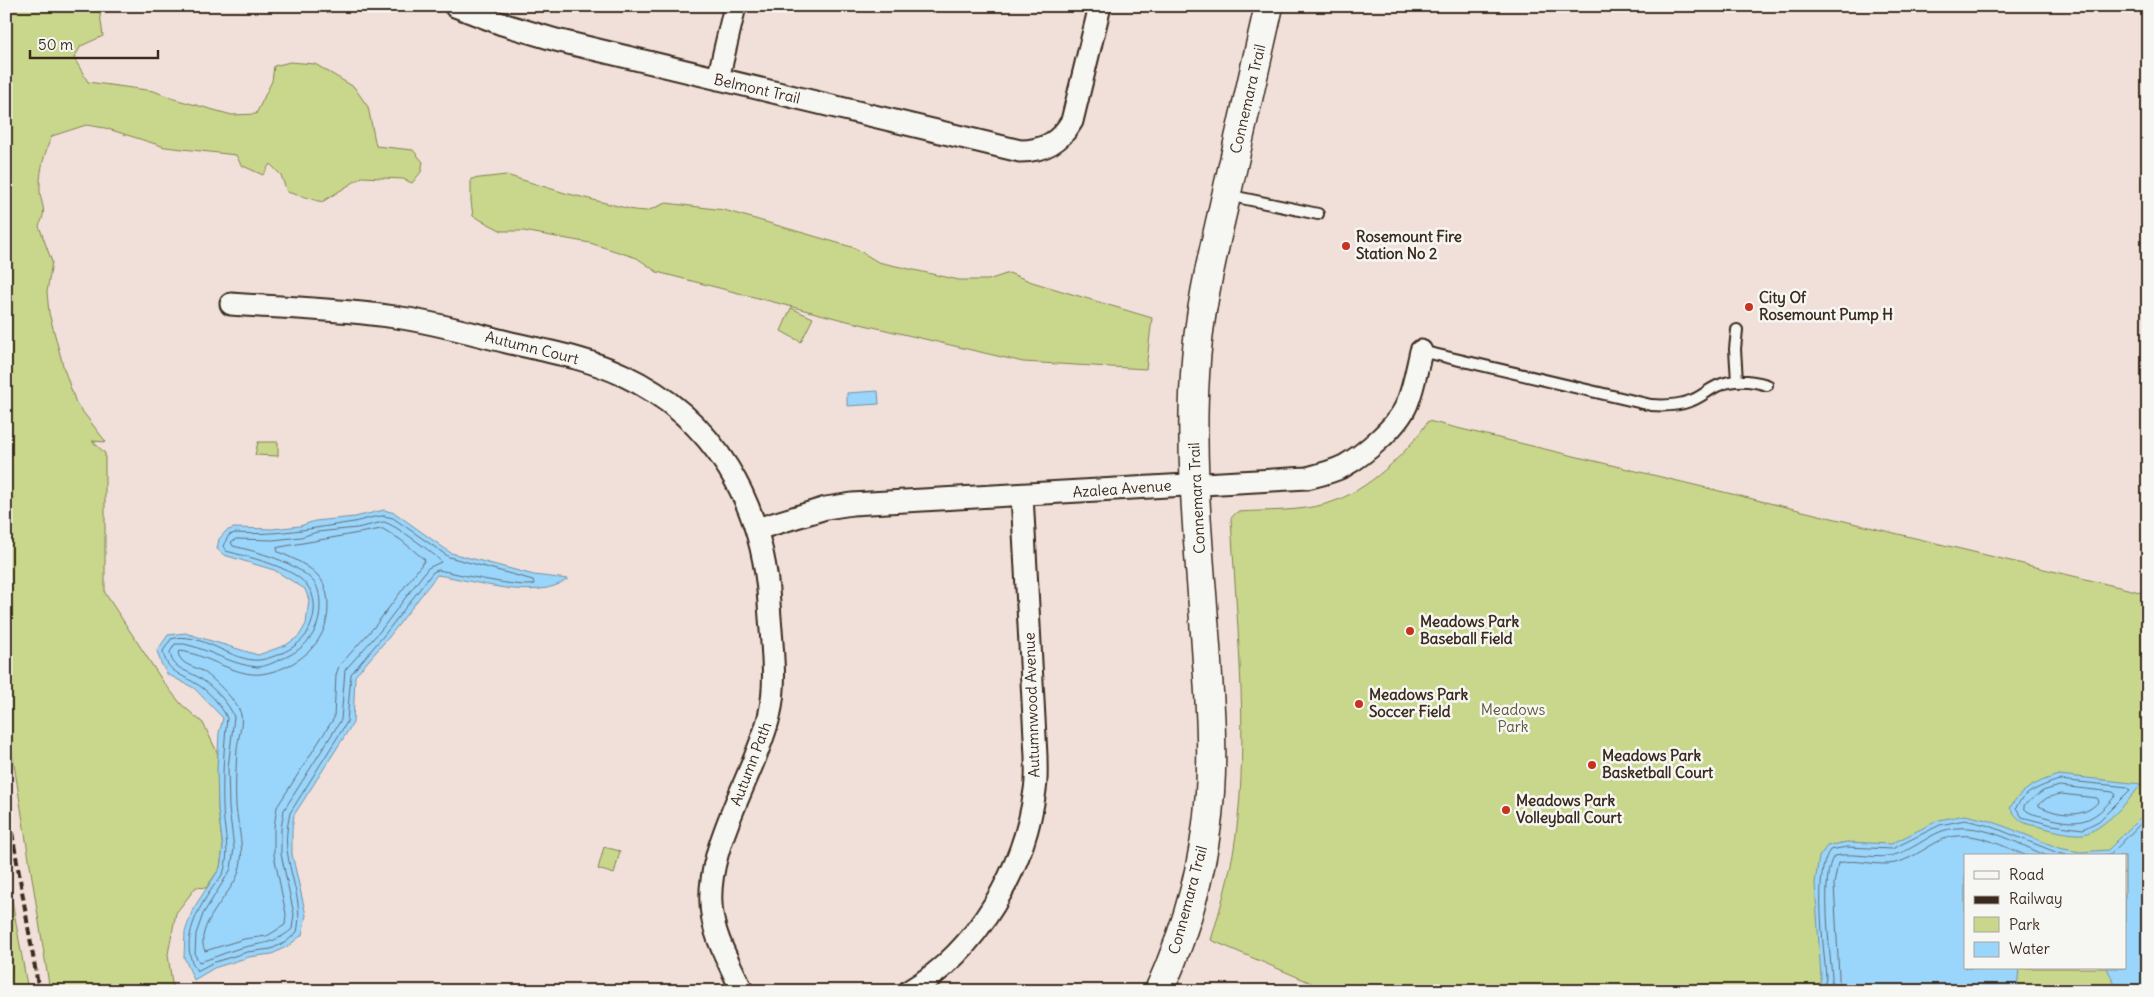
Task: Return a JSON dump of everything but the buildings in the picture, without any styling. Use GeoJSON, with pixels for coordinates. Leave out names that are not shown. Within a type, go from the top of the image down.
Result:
{"type":"FeatureCollection","features":[{"type":"Feature","properties":{"kind":"street"},"geometry":{"type":"LineString","coordinates":[[718,79],[735,6]]}},
{"type":"Feature","properties":{"kind":"street","name":"Belmont Trail"},"geometry":{"type":"LineString","coordinates":[[457,7],[532,33],[1020,151],[1041,149],[1050,145],[1068,129],[1076,111],[1100,6]]}},
{"type":"Feature","properties":{"kind":"street","name":"Connemara Trail"},"geometry":{"type":"LineString","coordinates":[[1159,991],[1183,929],[1197,880],[1203,853],[1210,794],[1210,711],[1193,418],[1198,343],[1207,281],[1269,6]]}},
{"type":"Feature","properties":{"kind":"street","name":"Autumn Court"},"geometry":{"type":"LineString","coordinates":[[232,304],[395,317],[597,364],[624,376],[670,404],[706,437],[733,474],[748,503],[757,529]]}},
{"type":"Feature","properties":{"kind":"street","name":"Azalea Avenue"},"geometry":{"type":"LineString","coordinates":[[757,529],[840,505],[1307,478],[1343,466],[1356,458],[1388,431],[1406,406],[1421,351]]}},
{"type":"Feature","properties":{"kind":"street","name":"Autumnwood Avenue"},"geometry":{"type":"LineString","coordinates":[[909,991],[951,958],[984,920],[1012,870],[1022,845],[1030,816],[1035,789],[1036,756],[1022,495]]}},
{"type":"Feature","properties":{"kind":"street","name":"Autumn Path"},"geometry":{"type":"LineString","coordinates":[[742,991],[718,939],[712,920],[711,883],[719,850],[764,734],[773,700],[768,582],[757,529]]}},
{"type":"Feature","properties":{"kind":"lane"},"geometry":{"type":"LineString","coordinates":[[1226,195],[1318,214]]}},
{"type":"Feature","properties":{"kind":"lane"},"geometry":{"type":"LineString","coordinates":[[1737,330],[1735,349],[1737,381]]}},
{"type":"Feature","properties":{"kind":"lane"},"geometry":{"type":"LineString","coordinates":[[1421,351],[1651,405],[1664,406],[1690,401],[1718,385],[1737,381],[1752,380],[1768,385]]}},
{"type":"Feature","properties":{"kind":"green space"},"geometry":{"type":"Polygon","coordinates":[[[6,6],[99,6],[103,36],[81,46],[74,58],[88,82],[154,91],[174,99],[232,115],[256,114],[272,81],[274,66],[290,62],[315,64],[354,87],[368,107],[376,146],[413,150],[423,162],[421,172],[412,183],[403,179],[362,177],[322,202],[287,192],[281,175],[270,164],[263,175],[241,165],[236,155],[165,147],[105,128],[86,125],[52,136],[45,154],[40,185],[43,214],[39,226],[52,262],[47,292],[49,313],[64,369],[76,403],[106,442],[92,441],[105,453],[105,593],[162,680],[181,704],[203,723],[218,754],[218,809],[223,849],[220,868],[206,888],[196,887],[176,913],[168,954],[173,991],[50,991],[6,714],[6,6]]]}},
{"type":"Feature","properties":{"kind":"green space"},"geometry":{"type":"Polygon","coordinates":[[[506,175],[565,193],[634,210],[647,211],[666,203],[724,210],[855,248],[878,262],[959,280],[988,280],[1009,273],[1032,282],[1152,318],[1146,369],[1023,362],[843,320],[657,272],[637,258],[590,243],[523,231],[502,231],[473,216],[471,179],[506,175]]]}},
{"type":"Feature","properties":{"kind":"green space"},"geometry":{"type":"Polygon","coordinates":[[[791,308],[813,318],[801,342],[781,331],[791,308]]]}},
{"type":"Feature","properties":{"kind":"green space","name":"Meadows Park"},"geometry":{"type":"Polygon","coordinates":[[[1428,421],[2148,594],[2148,991],[1559,991],[1556,985],[1546,991],[1330,991],[1211,940],[1231,865],[1241,781],[1240,668],[1231,518],[1237,512],[1307,508],[1343,498],[1385,470],[1409,446],[1428,421]]]}},
{"type":"Feature","properties":{"kind":"green space"},"geometry":{"type":"Polygon","coordinates":[[[258,442],[278,442],[278,456],[255,455],[258,442]]]}},
{"type":"Feature","properties":{"kind":"green space"},"geometry":{"type":"Polygon","coordinates":[[[604,847],[620,851],[614,874],[598,869],[604,847]]]}},
{"type":"Feature","properties":{"kind":"green space"},"geometry":{"type":"Polygon","coordinates":[[[6,866],[28,991],[6,991],[6,866]]]}},
{"type":"Feature","properties":{"kind":"water"},"geometry":{"type":"Polygon","coordinates":[[[878,391],[879,404],[847,406],[847,393],[878,391]]]}},
{"type":"Feature","properties":{"kind":"water"},"geometry":{"type":"Polygon","coordinates":[[[384,510],[395,513],[451,553],[534,575],[568,579],[555,586],[522,590],[437,575],[389,637],[355,676],[353,723],[294,815],[292,854],[306,915],[302,935],[288,946],[272,954],[249,957],[214,968],[194,980],[184,957],[185,932],[193,909],[220,868],[223,848],[218,809],[217,769],[219,733],[223,718],[194,688],[167,674],[157,651],[168,635],[185,633],[258,655],[286,645],[299,636],[306,624],[309,600],[305,589],[274,570],[224,555],[217,549],[219,539],[226,531],[234,528],[272,529],[300,526],[315,521],[355,517],[384,510]]]}},
{"type":"Feature","properties":{"kind":"water"},"geometry":{"type":"Polygon","coordinates":[[[2059,775],[2141,784],[2123,806],[2107,821],[2091,832],[2074,834],[2032,825],[2018,818],[2010,808],[2014,801],[2037,783],[2059,775]]]}},
{"type":"Feature","properties":{"kind":"water"},"geometry":{"type":"Polygon","coordinates":[[[1965,815],[1991,821],[2059,848],[2080,852],[2108,850],[2142,816],[2148,816],[2148,991],[2118,991],[2108,970],[2126,970],[2126,854],[1964,854],[1964,970],[2019,970],[2017,991],[1819,991],[1821,977],[1815,883],[1819,857],[1827,846],[1847,842],[1891,844],[1939,820],[1965,815]]]}},
{"type":"Feature","properties":{"kind":"railway"},"geometry":{"type":"LineString","coordinates":[[6,797],[39,991]]}},
{"type":"Feature","properties":{"kind":"place","name":"Rosemount Fire Station No 2"},"geometry":{"type":"Point","coordinates":[1346,246]}},
{"type":"Feature","properties":{"kind":"place","name":"City Of Rosemount Pump H"},"geometry":{"type":"Point","coordinates":[1749,307]}},
{"type":"Feature","properties":{"kind":"place","name":"Meadows Park Baseball Field"},"geometry":{"type":"Point","coordinates":[1410,631]}},
{"type":"Feature","properties":{"kind":"place","name":"Meadows Park Soccer Field"},"geometry":{"type":"Point","coordinates":[1359,704]}},
{"type":"Feature","properties":{"kind":"place","name":"Meadows Park Basketball Court"},"geometry":{"type":"Point","coordinates":[1592,765]}},
{"type":"Feature","properties":{"kind":"place","name":"Meadows Park Volleyball Court"},"geometry":{"type":"Point","coordinates":[1506,810]}}]}
